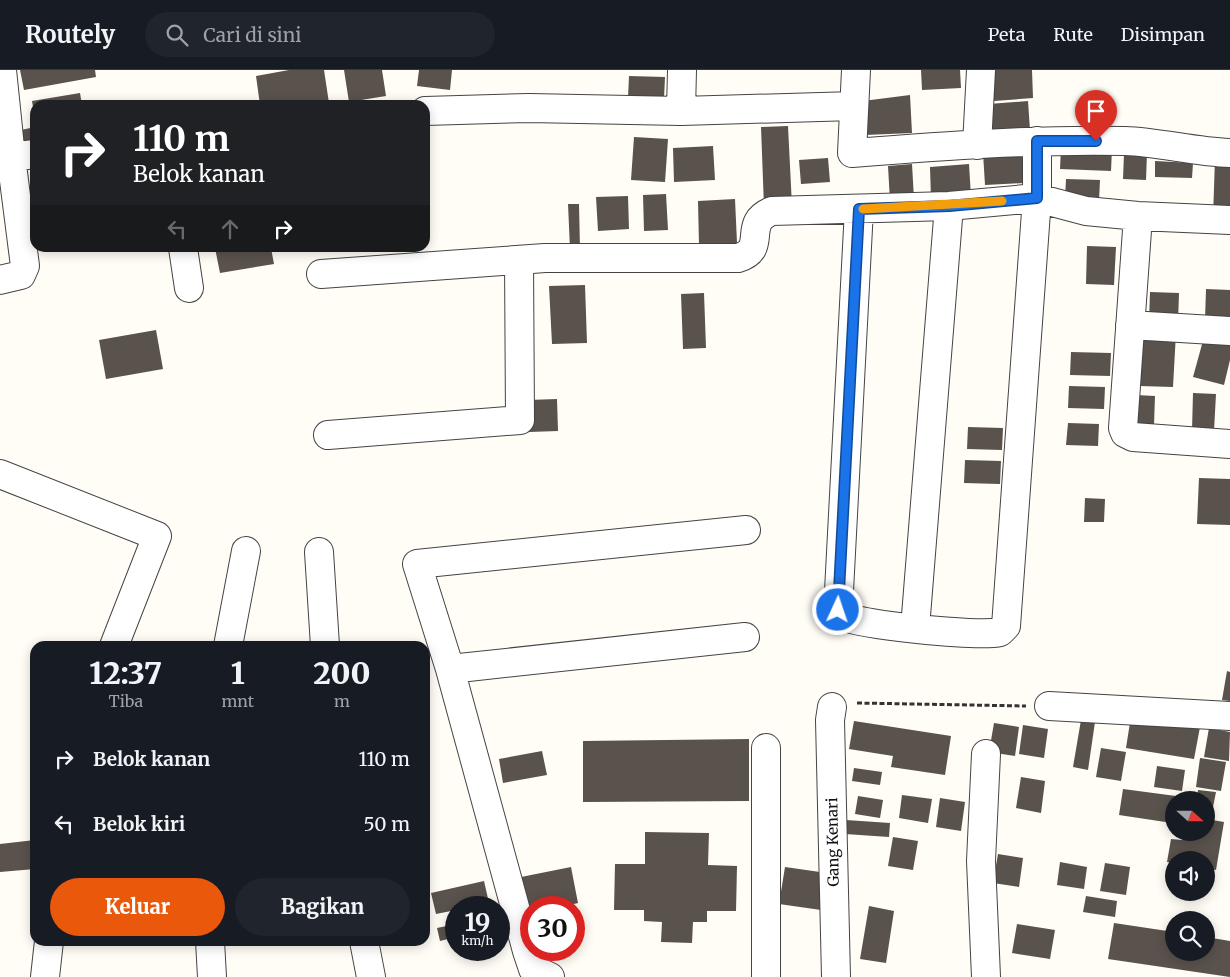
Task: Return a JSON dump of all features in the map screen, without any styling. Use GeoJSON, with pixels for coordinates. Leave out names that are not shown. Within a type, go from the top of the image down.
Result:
{"type":"FeatureCollection","features":[{"type":"Feature","properties":{"kind":"street"},"geometry":{"type":"LineString","coordinates":[[0,280],[21,275],[25,266],[15,156],[2,70]]}},
{"type":"Feature","properties":{"kind":"street"},"geometry":{"type":"LineString","coordinates":[[681,111],[682,70]]}},
{"type":"Feature","properties":{"kind":"street"},"geometry":{"type":"LineString","coordinates":[[856,70],[852,153],[1037,141],[1128,141],[1204,152],[1230,153]]}},
{"type":"Feature","properties":{"kind":"street"},"geometry":{"type":"LineString","coordinates":[[977,145],[981,70]]}},
{"type":"Feature","properties":{"kind":"street"},"geometry":{"type":"LineString","coordinates":[[430,111],[529,108],[681,111],[854,106]]}},
{"type":"Feature","properties":{"kind":"street"},"geometry":{"type":"LineString","coordinates":[[859,209],[838,610],[842,616],[853,621],[992,634],[1000,632],[1006,626],[1037,198],[1037,141]]}},
{"type":"Feature","properties":{"kind":"street"},"geometry":{"type":"LineString","coordinates":[[321,274],[520,260],[738,258],[751,253],[754,248],[755,225],[764,214],[772,211],[949,206],[1037,198],[1086,211],[1138,216],[1230,220]]}},
{"type":"Feature","properties":{"kind":"street"},"geometry":{"type":"LineString","coordinates":[[915,628],[949,206]]}},
{"type":"Feature","properties":{"kind":"street"},"geometry":{"type":"LineString","coordinates":[[1138,216],[1123,428],[1125,433],[1133,437],[1230,444]]}},
{"type":"Feature","properties":{"kind":"street"},"geometry":{"type":"LineString","coordinates":[[184,252],[189,288]]}},
{"type":"Feature","properties":{"kind":"street"},"geometry":{"type":"LineString","coordinates":[[328,435],[520,420],[520,260]]}},
{"type":"Feature","properties":{"kind":"street"},"geometry":{"type":"LineString","coordinates":[[1130,325],[1230,331]]}},
{"type":"Feature","properties":{"kind":"street"},"geometry":{"type":"LineString","coordinates":[[1,479],[157,536],[116,641]]}},
{"type":"Feature","properties":{"kind":"street"},"geometry":{"type":"LineString","coordinates":[[550,977],[533,968],[530,960],[450,669],[417,564],[746,530]]}},
{"type":"Feature","properties":{"kind":"street"},"geometry":{"type":"LineString","coordinates":[[229,641],[246,551]]}},
{"type":"Feature","properties":{"kind":"street"},"geometry":{"type":"LineString","coordinates":[[319,552],[325,641]]}},
{"type":"Feature","properties":{"kind":"street"},"geometry":{"type":"LineString","coordinates":[[450,669],[746,637]]}},
{"type":"Feature","properties":{"kind":"street"},"geometry":{"type":"LineString","coordinates":[[1049,706],[1230,716]]}},
{"type":"Feature","properties":{"kind":"street","name":"Gang Kenari"},"geometry":{"type":"LineString","coordinates":[[832,707],[830,720],[836,977]]}},
{"type":"Feature","properties":{"kind":"street"},"geometry":{"type":"LineString","coordinates":[[766,748],[766,977]]}},
{"type":"Feature","properties":{"kind":"street"},"geometry":{"type":"LineString","coordinates":[[986,754],[980,861],[986,977]]}},
{"type":"Feature","properties":{"kind":"street"},"geometry":{"type":"LineString","coordinates":[[45,977],[48,946]]}},
{"type":"Feature","properties":{"kind":"street"},"geometry":{"type":"LineString","coordinates":[[210,946],[212,977]]}},
{"type":"Feature","properties":{"kind":"street"},"geometry":{"type":"LineString","coordinates":[[365,946],[371,977]]}},
{"type":"Feature","properties":{"kind":"path"},"geometry":{"type":"LineString","coordinates":[[832,707],[841,702],[1049,706]]}},
{"type":"Feature","properties":{"kind":"building"},"geometry":{"type":"Polygon","coordinates":[[[20,70],[95,70],[96,77],[24,90],[20,70]]]}},
{"type":"Feature","properties":{"kind":"building"},"geometry":{"type":"Polygon","coordinates":[[[289,70],[324,70],[329,100],[259,100],[256,76],[289,70]]]}},
{"type":"Feature","properties":{"kind":"building"},"geometry":{"type":"Polygon","coordinates":[[[344,70],[382,70],[386,96],[349,100],[344,70]]]}},
{"type":"Feature","properties":{"kind":"building"},"geometry":{"type":"Polygon","coordinates":[[[419,70],[452,70],[450,90],[417,86],[419,70]]]}},
{"type":"Feature","properties":{"kind":"building"},"geometry":{"type":"Polygon","coordinates":[[[921,70],[960,70],[961,88],[922,90],[921,70]]]}},
{"type":"Feature","properties":{"kind":"building"},"geometry":{"type":"Polygon","coordinates":[[[992,70],[1032,70],[1033,98],[994,101],[992,70]]]}},
{"type":"Feature","properties":{"kind":"building"},"geometry":{"type":"Polygon","coordinates":[[[629,76],[665,77],[664,99],[628,98],[629,76]]]}},
{"type":"Feature","properties":{"kind":"building"},"geometry":{"type":"Polygon","coordinates":[[[80,93],[81,100],[38,100],[80,93]]]}},
{"type":"Feature","properties":{"kind":"building"},"geometry":{"type":"Polygon","coordinates":[[[910,95],[912,133],[865,135],[863,101],[910,95]]]}},
{"type":"Feature","properties":{"kind":"building"},"geometry":{"type":"Polygon","coordinates":[[[1028,101],[1030,130],[990,132],[989,104],[1028,101]]]}},
{"type":"Feature","properties":{"kind":"building"},"geometry":{"type":"Polygon","coordinates":[[[788,126],[792,206],[764,207],[761,127],[788,126]]]}},
{"type":"Feature","properties":{"kind":"building"},"geometry":{"type":"Polygon","coordinates":[[[30,128],[30,145],[16,145],[21,130],[30,128]]]}},
{"type":"Feature","properties":{"kind":"building"},"geometry":{"type":"Polygon","coordinates":[[[634,137],[668,139],[665,182],[631,180],[634,137]]]}},
{"type":"Feature","properties":{"kind":"building"},"geometry":{"type":"Polygon","coordinates":[[[713,146],[715,180],[674,182],[673,148],[713,146]]]}},
{"type":"Feature","properties":{"kind":"building"},"geometry":{"type":"Polygon","coordinates":[[[1061,147],[1112,149],[1111,171],[1060,169],[1061,147]]]}},
{"type":"Feature","properties":{"kind":"building"},"geometry":{"type":"Polygon","coordinates":[[[1022,150],[1024,183],[985,185],[983,153],[1022,150]]]}},
{"type":"Feature","properties":{"kind":"building"},"geometry":{"type":"Polygon","coordinates":[[[1124,153],[1147,153],[1146,180],[1123,179],[1124,153]]]}},
{"type":"Feature","properties":{"kind":"building"},"geometry":{"type":"Polygon","coordinates":[[[828,158],[830,182],[801,184],[799,160],[828,158]]]}},
{"type":"Feature","properties":{"kind":"building"},"geometry":{"type":"Polygon","coordinates":[[[1215,158],[1230,158],[1230,218],[1213,218],[1215,158]]]}},
{"type":"Feature","properties":{"kind":"building"},"geometry":{"type":"Polygon","coordinates":[[[1155,161],[1193,163],[1192,178],[1155,177],[1155,161]]]}},
{"type":"Feature","properties":{"kind":"building"},"geometry":{"type":"Polygon","coordinates":[[[912,164],[914,199],[890,201],[888,166],[912,164]]]}},
{"type":"Feature","properties":{"kind":"building"},"geometry":{"type":"Polygon","coordinates":[[[969,164],[971,197],[931,199],[930,167],[969,164]]]}},
{"type":"Feature","properties":{"kind":"building"},"geometry":{"type":"Polygon","coordinates":[[[1066,179],[1100,180],[1099,201],[1065,200],[1066,179]]]}},
{"type":"Feature","properties":{"kind":"building"},"geometry":{"type":"Polygon","coordinates":[[[30,190],[29,214],[26,191],[30,190]]]}},
{"type":"Feature","properties":{"kind":"building"},"geometry":{"type":"Polygon","coordinates":[[[666,194],[668,230],[644,231],[643,195],[666,194]]]}},
{"type":"Feature","properties":{"kind":"building"},"geometry":{"type":"Polygon","coordinates":[[[628,196],[629,229],[598,231],[596,197],[628,196]]]}},
{"type":"Feature","properties":{"kind":"building"},"geometry":{"type":"Polygon","coordinates":[[[735,199],[737,243],[699,245],[698,201],[735,199]]]}},
{"type":"Feature","properties":{"kind":"building"},"geometry":{"type":"Polygon","coordinates":[[[568,204],[579,204],[580,249],[570,249],[568,204]]]}},
{"type":"Feature","properties":{"kind":"building"},"geometry":{"type":"Polygon","coordinates":[[[1087,246],[1116,247],[1114,285],[1086,284],[1087,246]]]}},
{"type":"Feature","properties":{"kind":"building"},"geometry":{"type":"Polygon","coordinates":[[[216,252],[272,252],[274,264],[220,273],[216,252]]]}},
{"type":"Feature","properties":{"kind":"building"},"geometry":{"type":"Polygon","coordinates":[[[585,285],[587,343],[552,344],[549,286],[585,285]]]}},
{"type":"Feature","properties":{"kind":"building"},"geometry":{"type":"Polygon","coordinates":[[[1206,289],[1230,290],[1230,321],[1205,320],[1206,289]]]}},
{"type":"Feature","properties":{"kind":"building"},"geometry":{"type":"Polygon","coordinates":[[[1150,292],[1179,293],[1178,323],[1149,322],[1150,292]]]}},
{"type":"Feature","properties":{"kind":"building"},"geometry":{"type":"Polygon","coordinates":[[[704,293],[706,348],[683,349],[681,294],[704,293]]]}},
{"type":"Feature","properties":{"kind":"building"},"geometry":{"type":"Polygon","coordinates":[[[156,330],[163,369],[106,379],[99,340],[156,330]]]}},
{"type":"Feature","properties":{"kind":"building"},"geometry":{"type":"Polygon","coordinates":[[[1141,332],[1176,333],[1173,387],[1139,386],[1141,332]]]}},
{"type":"Feature","properties":{"kind":"building"},"geometry":{"type":"Polygon","coordinates":[[[1204,337],[1230,344],[1230,360],[1224,385],[1193,377],[1204,337]]]}},
{"type":"Feature","properties":{"kind":"building"},"geometry":{"type":"Polygon","coordinates":[[[1071,352],[1111,353],[1110,376],[1070,375],[1071,352]]]}},
{"type":"Feature","properties":{"kind":"building"},"geometry":{"type":"Polygon","coordinates":[[[1069,386],[1105,387],[1104,409],[1068,408],[1069,386]]]}},
{"type":"Feature","properties":{"kind":"building"},"geometry":{"type":"Polygon","coordinates":[[[1193,393],[1216,394],[1214,431],[1192,430],[1193,393]]]}},
{"type":"Feature","properties":{"kind":"building"},"geometry":{"type":"Polygon","coordinates":[[[1136,395],[1155,396],[1154,425],[1135,425],[1136,395]]]}},
{"type":"Feature","properties":{"kind":"building"},"geometry":{"type":"Polygon","coordinates":[[[557,399],[558,431],[529,432],[528,400],[557,399]]]}},
{"type":"Feature","properties":{"kind":"building"},"geometry":{"type":"Polygon","coordinates":[[[1068,423],[1099,424],[1098,446],[1066,445],[1068,423]]]}},
{"type":"Feature","properties":{"kind":"building"},"geometry":{"type":"Polygon","coordinates":[[[968,427],[1003,428],[1002,450],[967,449],[968,427]]]}},
{"type":"Feature","properties":{"kind":"building"},"geometry":{"type":"Polygon","coordinates":[[[965,460],[1001,461],[1000,484],[964,483],[965,460]]]}},
{"type":"Feature","properties":{"kind":"building"},"geometry":{"type":"Polygon","coordinates":[[[1199,478],[1230,479],[1230,525],[1197,524],[1199,478]]]}},
{"type":"Feature","properties":{"kind":"building"},"geometry":{"type":"Polygon","coordinates":[[[1085,498],[1105,499],[1104,522],[1084,522],[1085,498]]]}},
{"type":"Feature","properties":{"kind":"building"},"geometry":{"type":"Polygon","coordinates":[[[1227,671],[1230,672],[1230,701],[1222,700],[1227,671]]]}},
{"type":"Feature","properties":{"kind":"building"},"geometry":{"type":"Polygon","coordinates":[[[1131,716],[1200,727],[1194,759],[1126,748],[1131,716]]]}},
{"type":"Feature","properties":{"kind":"building"},"geometry":{"type":"Polygon","coordinates":[[[1081,720],[1095,722],[1088,770],[1073,767],[1081,720]]]}},
{"type":"Feature","properties":{"kind":"building"},"geometry":{"type":"Polygon","coordinates":[[[854,721],[951,736],[945,775],[891,767],[893,756],[849,749],[854,721]]]}},
{"type":"Feature","properties":{"kind":"building"},"geometry":{"type":"Polygon","coordinates":[[[994,723],[1019,727],[1015,756],[989,752],[994,723]]]}},
{"type":"Feature","properties":{"kind":"building"},"geometry":{"type":"Polygon","coordinates":[[[1023,725],[1048,729],[1044,758],[1019,754],[1023,725]]]}},
{"type":"Feature","properties":{"kind":"building"},"geometry":{"type":"Polygon","coordinates":[[[1209,728],[1230,732],[1229,761],[1204,757],[1209,728]]]}},
{"type":"Feature","properties":{"kind":"building"},"geometry":{"type":"Polygon","coordinates":[[[749,739],[749,801],[583,802],[583,741],[749,739]]]}},
{"type":"Feature","properties":{"kind":"building"},"geometry":{"type":"Polygon","coordinates":[[[1101,748],[1126,752],[1121,781],[1096,777],[1101,748]]]}},
{"type":"Feature","properties":{"kind":"building"},"geometry":{"type":"Polygon","coordinates":[[[542,751],[547,775],[503,783],[499,759],[542,751]]]}},
{"type":"Feature","properties":{"kind":"building"},"geometry":{"type":"Polygon","coordinates":[[[1200,758],[1226,762],[1221,791],[1196,787],[1200,758]]]}},
{"type":"Feature","properties":{"kind":"building"},"geometry":{"type":"Polygon","coordinates":[[[1157,766],[1185,770],[1182,791],[1154,787],[1157,766]]]}},
{"type":"Feature","properties":{"kind":"building"},"geometry":{"type":"Polygon","coordinates":[[[854,768],[882,772],[880,785],[852,781],[854,768]]]}},
{"type":"Feature","properties":{"kind":"building"},"geometry":{"type":"Polygon","coordinates":[[[1021,777],[1045,781],[1041,813],[1016,808],[1021,777]]]}},
{"type":"Feature","properties":{"kind":"building"},"geometry":{"type":"Polygon","coordinates":[[[1123,789],[1165,795],[1165,822],[1119,815],[1123,789]]]}},
{"type":"Feature","properties":{"kind":"building"},"geometry":{"type":"Polygon","coordinates":[[[902,795],[932,799],[928,823],[899,818],[902,795]]]}},
{"type":"Feature","properties":{"kind":"building"},"geometry":{"type":"Polygon","coordinates":[[[858,796],[883,800],[880,818],[855,814],[858,796]]]}},
{"type":"Feature","properties":{"kind":"building"},"geometry":{"type":"Polygon","coordinates":[[[940,798],[965,802],[961,831],[936,827],[940,798]]]}},
{"type":"Feature","properties":{"kind":"building"},"geometry":{"type":"Polygon","coordinates":[[[846,820],[890,823],[889,837],[845,834],[846,820]]]}},
{"type":"Feature","properties":{"kind":"building"},"geometry":{"type":"Polygon","coordinates":[[[1215,820],[1224,822],[1216,870],[1215,851],[1169,851],[1171,841],[1215,841],[1215,820]]]}},
{"type":"Feature","properties":{"kind":"building"},"geometry":{"type":"Polygon","coordinates":[[[645,832],[709,833],[708,865],[737,866],[736,911],[707,911],[707,922],[693,922],[692,943],[661,942],[662,922],[644,921],[644,910],[614,910],[615,864],[645,864],[645,832]]]}},
{"type":"Feature","properties":{"kind":"building"},"geometry":{"type":"Polygon","coordinates":[[[893,837],[918,841],[913,870],[888,866],[893,837]]]}},
{"type":"Feature","properties":{"kind":"building"},"geometry":{"type":"Polygon","coordinates":[[[30,841],[30,869],[0,872],[0,844],[30,841]]]}},
{"type":"Feature","properties":{"kind":"building"},"geometry":{"type":"Polygon","coordinates":[[[998,854],[1023,858],[1019,887],[993,883],[998,854]]]}},
{"type":"Feature","properties":{"kind":"building"},"geometry":{"type":"Polygon","coordinates":[[[1060,862],[1087,867],[1084,889],[1057,885],[1060,862]]]}},
{"type":"Feature","properties":{"kind":"building"},"geometry":{"type":"Polygon","coordinates":[[[1105,863],[1130,867],[1126,895],[1100,891],[1105,863]]]}},
{"type":"Feature","properties":{"kind":"building"},"geometry":{"type":"Polygon","coordinates":[[[571,867],[577,896],[525,896],[521,877],[571,867]]]}},
{"type":"Feature","properties":{"kind":"building"},"geometry":{"type":"Polygon","coordinates":[[[785,867],[827,873],[821,910],[779,904],[785,867]]]}},
{"type":"Feature","properties":{"kind":"building"},"geometry":{"type":"Polygon","coordinates":[[[484,881],[487,896],[445,896],[445,912],[436,914],[431,893],[484,881]]]}},
{"type":"Feature","properties":{"kind":"building"},"geometry":{"type":"Polygon","coordinates":[[[1086,896],[1117,901],[1115,917],[1083,912],[1086,896]]]}},
{"type":"Feature","properties":{"kind":"building"},"geometry":{"type":"Polygon","coordinates":[[[869,906],[894,911],[886,963],[860,959],[869,906]]]}},
{"type":"Feature","properties":{"kind":"building"},"geometry":{"type":"Polygon","coordinates":[[[1114,923],[1165,931],[1165,961],[1215,961],[1215,938],[1230,941],[1230,977],[1108,959],[1114,923]]]}},
{"type":"Feature","properties":{"kind":"building"},"geometry":{"type":"Polygon","coordinates":[[[1017,924],[1055,930],[1050,959],[1012,953],[1017,924]]]}},
{"type":"Feature","properties":{"kind":"building"},"geometry":{"type":"Polygon","coordinates":[[[445,926],[445,940],[440,941],[437,928],[445,926]]]}},
{"type":"Feature","properties":{"kind":"slow traffic"},"geometry":{"type":"LineString","coordinates":[[863,209],[949,206],[1002,201]]}},
{"type":"Feature","properties":{"kind":"route"},"geometry":{"type":"LineString","coordinates":[[838,610],[859,209],[949,206],[1037,198],[1037,141],[1096,141]]}}]}
